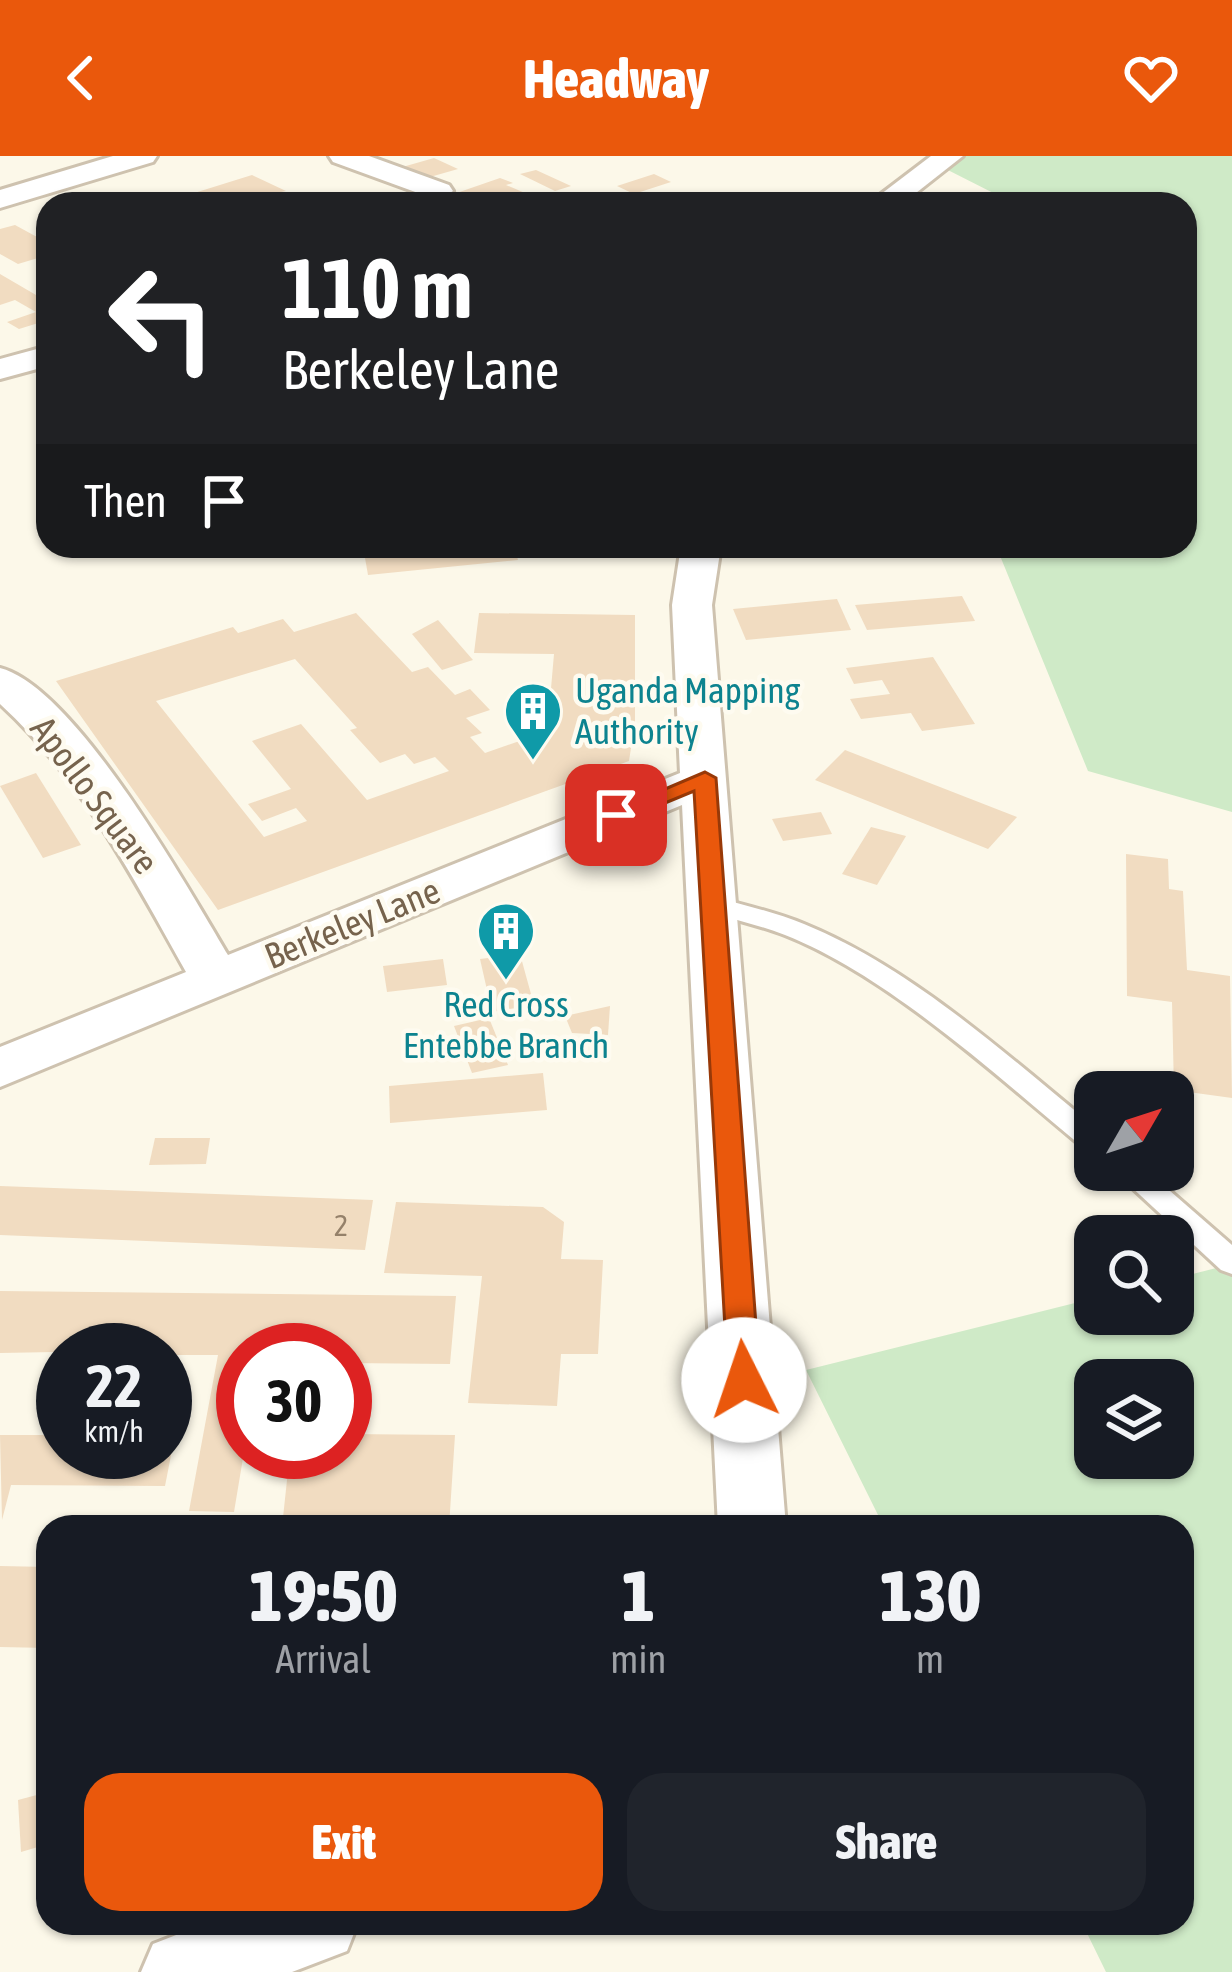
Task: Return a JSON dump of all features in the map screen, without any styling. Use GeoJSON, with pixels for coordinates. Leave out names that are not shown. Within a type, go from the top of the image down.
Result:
{"type":"FeatureCollection","features":[{"type":"Feature","properties":{"kind":"street"},"geometry":{"type":"LineString","coordinates":[[0,200],[143,156]]}},
{"type":"Feature","properties":{"kind":"street"},"geometry":{"type":"LineString","coordinates":[[344,156],[439,191]]}},
{"type":"Feature","properties":{"kind":"street"},"geometry":{"type":"LineString","coordinates":[[900,192],[950,156]]}},
{"type":"Feature","properties":{"kind":"street"},"geometry":{"type":"LineString","coordinates":[[0,370],[36,360]]}},
{"type":"Feature","properties":{"kind":"street"},"geometry":{"type":"LineString","coordinates":[[699,558],[692,604],[751,1515]]}},
{"type":"Feature","properties":{"kind":"street","name":"Apollo Square"},"geometry":{"type":"LineString","coordinates":[[0,680],[48,724],[137,841],[216,979]]}},
{"type":"Feature","properties":{"kind":"street","name":"Berkeley Lane"},"geometry":{"type":"LineString","coordinates":[[0,1068],[705,778]]}},
{"type":"Feature","properties":{"kind":"street"},"geometry":{"type":"LineString","coordinates":[[182,1972],[286,1935]]}},
{"type":"Feature","properties":{"kind":"lane"},"geometry":{"type":"LineString","coordinates":[[714,905],[796,930],[882,978],[962,1033],[1074,1125]]}},
{"type":"Feature","properties":{"kind":"lane"},"geometry":{"type":"LineString","coordinates":[[1151,1191],[1232,1262]]}},
{"type":"Feature","properties":{"kind":"green space"},"geometry":{"type":"Polygon","coordinates":[[[951,156],[1232,156],[1232,812],[1088,771],[1001,558],[1197,558],[1197,192],[991,192],[934,163],[951,156]]]}},
{"type":"Feature","properties":{"kind":"green space"},"geometry":{"type":"Polygon","coordinates":[[[1232,1264],[1232,1972],[1106,1972],[1088,1935],[1194,1935],[1194,1515],[878,1515],[806,1370],[1074,1303],[1074,1335],[1194,1335],[1194,1274],[1232,1264]]]}},
{"type":"Feature","properties":{"kind":"building"},"geometry":{"type":"Polygon","coordinates":[[[434,158],[458,169],[416,181],[392,170],[434,158]]]}},
{"type":"Feature","properties":{"kind":"building"},"geometry":{"type":"Polygon","coordinates":[[[536,170],[571,186],[555,191],[520,174],[536,170]]]}},
{"type":"Feature","properties":{"kind":"building"},"geometry":{"type":"Polygon","coordinates":[[[654,174],[671,182],[640,192],[617,186],[654,174]]]}},
{"type":"Feature","properties":{"kind":"building"},"geometry":{"type":"Polygon","coordinates":[[[252,175],[286,191],[281,192],[197,192],[252,175]]]}},
{"type":"Feature","properties":{"kind":"building"},"geometry":{"type":"Polygon","coordinates":[[[500,178],[523,192],[459,192],[500,178]]]}},
{"type":"Feature","properties":{"kind":"building"},"geometry":{"type":"Polygon","coordinates":[[[15,225],[36,236],[36,259],[18,264],[0,254],[0,229],[15,225]]]}},
{"type":"Feature","properties":{"kind":"building"},"geometry":{"type":"Polygon","coordinates":[[[0,274],[36,295],[36,312],[15,300],[0,305],[0,274]]]}},
{"type":"Feature","properties":{"kind":"building"},"geometry":{"type":"Polygon","coordinates":[[[36,312],[36,324],[19,329],[7,322],[36,312]]]}},
{"type":"Feature","properties":{"kind":"building"},"geometry":{"type":"Polygon","coordinates":[[[365,558],[518,560],[368,575],[365,558]]]}},
{"type":"Feature","properties":{"kind":"building"},"geometry":{"type":"Polygon","coordinates":[[[962,596],[975,621],[867,630],[855,605],[962,596]]]}},
{"type":"Feature","properties":{"kind":"building"},"geometry":{"type":"Polygon","coordinates":[[[837,599],[851,630],[746,640],[733,609],[837,599]]]}},
{"type":"Feature","properties":{"kind":"building","name":"Uganda Mapping Authority"},"geometry":{"type":"Polygon","coordinates":[[[356,613],[412,672],[428,667],[455,695],[470,689],[490,710],[466,718],[482,733],[470,737],[485,753],[537,735],[525,721],[527,700],[550,700],[554,654],[474,653],[479,613],[635,615],[635,722],[629,761],[218,910],[56,681],[233,627],[238,633],[283,619],[294,632],[356,613]],[[295,659],[156,701],[264,837],[307,821],[296,808],[262,821],[248,804],[291,789],[252,741],[301,724],[367,800],[449,771],[435,757],[414,764],[405,754],[380,763],[350,730],[357,728],[295,659]]]}},
{"type":"Feature","properties":{"kind":"building"},"geometry":{"type":"Polygon","coordinates":[[[438,620],[473,660],[442,670],[412,634],[438,620]]]}},
{"type":"Feature","properties":{"kind":"building"},"geometry":{"type":"Polygon","coordinates":[[[933,657],[975,724],[922,731],[911,713],[861,719],[850,699],[890,694],[882,680],[854,684],[846,668],[933,657]]]}},
{"type":"Feature","properties":{"kind":"building"},"geometry":{"type":"Polygon","coordinates":[[[845,750],[1017,817],[988,849],[815,780],[845,750]]]}},
{"type":"Feature","properties":{"kind":"building"},"geometry":{"type":"Polygon","coordinates":[[[36,773],[81,845],[43,858],[0,786],[36,773]]]}},
{"type":"Feature","properties":{"kind":"building"},"geometry":{"type":"Polygon","coordinates":[[[821,812],[832,834],[783,841],[772,819],[821,812]]]}},
{"type":"Feature","properties":{"kind":"building"},"geometry":{"type":"Polygon","coordinates":[[[871,827],[906,836],[877,885],[842,874],[871,827]]]}},
{"type":"Feature","properties":{"kind":"building"},"geometry":{"type":"Polygon","coordinates":[[[1126,854],[1168,859],[1169,889],[1183,891],[1187,970],[1230,976],[1232,1098],[1194,1093],[1194,1071],[1174,1071],[1172,1002],[1127,996],[1126,854]]]}},
{"type":"Feature","properties":{"kind":"building","name":"Red Cross Entebbe Branch"},"geometry":{"type":"Polygon","coordinates":[[[520,954],[534,1005],[492,1012],[480,959],[520,954]]]}},
{"type":"Feature","properties":{"kind":"building"},"geometry":{"type":"Polygon","coordinates":[[[443,959],[447,985],[387,992],[383,966],[443,959]]]}},
{"type":"Feature","properties":{"kind":"building"},"geometry":{"type":"Polygon","coordinates":[[[610,1006],[608,1035],[572,1033],[565,1016],[610,1006]]]}},
{"type":"Feature","properties":{"kind":"building"},"geometry":{"type":"Polygon","coordinates":[[[489,1018],[508,1065],[472,1073],[454,1026],[489,1018]]]}},
{"type":"Feature","properties":{"kind":"building"},"geometry":{"type":"Polygon","coordinates":[[[543,1073],[547,1110],[390,1123],[389,1086],[543,1073]]]}},
{"type":"Feature","properties":{"kind":"building"},"geometry":{"type":"Polygon","coordinates":[[[155,1138],[210,1138],[206,1164],[149,1165],[155,1138]]]}},
{"type":"Feature","properties":{"kind":"building"},"geometry":{"type":"Polygon","coordinates":[[[0,1186],[373,1200],[365,1250],[0,1235],[0,1186]]]}},
{"type":"Feature","properties":{"kind":"building"},"geometry":{"type":"Polygon","coordinates":[[[396,1202],[543,1207],[564,1222],[561,1259],[603,1260],[598,1354],[561,1354],[557,1406],[468,1403],[482,1276],[384,1273],[396,1202]]]}},
{"type":"Feature","properties":{"kind":"building"},"geometry":{"type":"Polygon","coordinates":[[[0,1291],[456,1296],[450,1364],[372,1363],[372,1323],[216,1323],[216,1355],[192,1355],[192,1323],[36,1323],[36,1352],[0,1353],[0,1291]]]}},
{"type":"Feature","properties":{"kind":"building"},"geometry":{"type":"Polygon","coordinates":[[[216,1366],[216,1479],[240,1479],[234,1512],[189,1511],[216,1366]]]}},
{"type":"Feature","properties":{"kind":"building"},"geometry":{"type":"Polygon","coordinates":[[[372,1434],[455,1435],[450,1515],[283,1515],[287,1479],[372,1479],[372,1434]]]}},
{"type":"Feature","properties":{"kind":"building"},"geometry":{"type":"Polygon","coordinates":[[[0,1435],[36,1435],[36,1479],[166,1479],[165,1486],[11,1485],[2,1520],[0,1435]]]}},
{"type":"Feature","properties":{"kind":"building"},"geometry":{"type":"Polygon","coordinates":[[[0,1566],[36,1567],[36,1648],[0,1647],[0,1566]]]}},
{"type":"Feature","properties":{"kind":"building"},"geometry":{"type":"Polygon","coordinates":[[[36,1795],[36,1848],[21,1852],[18,1800],[36,1795]]]}},
{"type":"Feature","properties":{"kind":"place","name":"Uganda Mapping Authority"},"geometry":{"type":"Point","coordinates":[533,762]}},
{"type":"Feature","properties":{"kind":"place","name":"Red Cross Entebbe Branch"},"geometry":{"type":"Point","coordinates":[506,982]}},
{"type":"Feature","properties":{"kind":"route"},"geometry":{"type":"LineString","coordinates":[[616,815],[705,778],[744,1380]]}}]}
